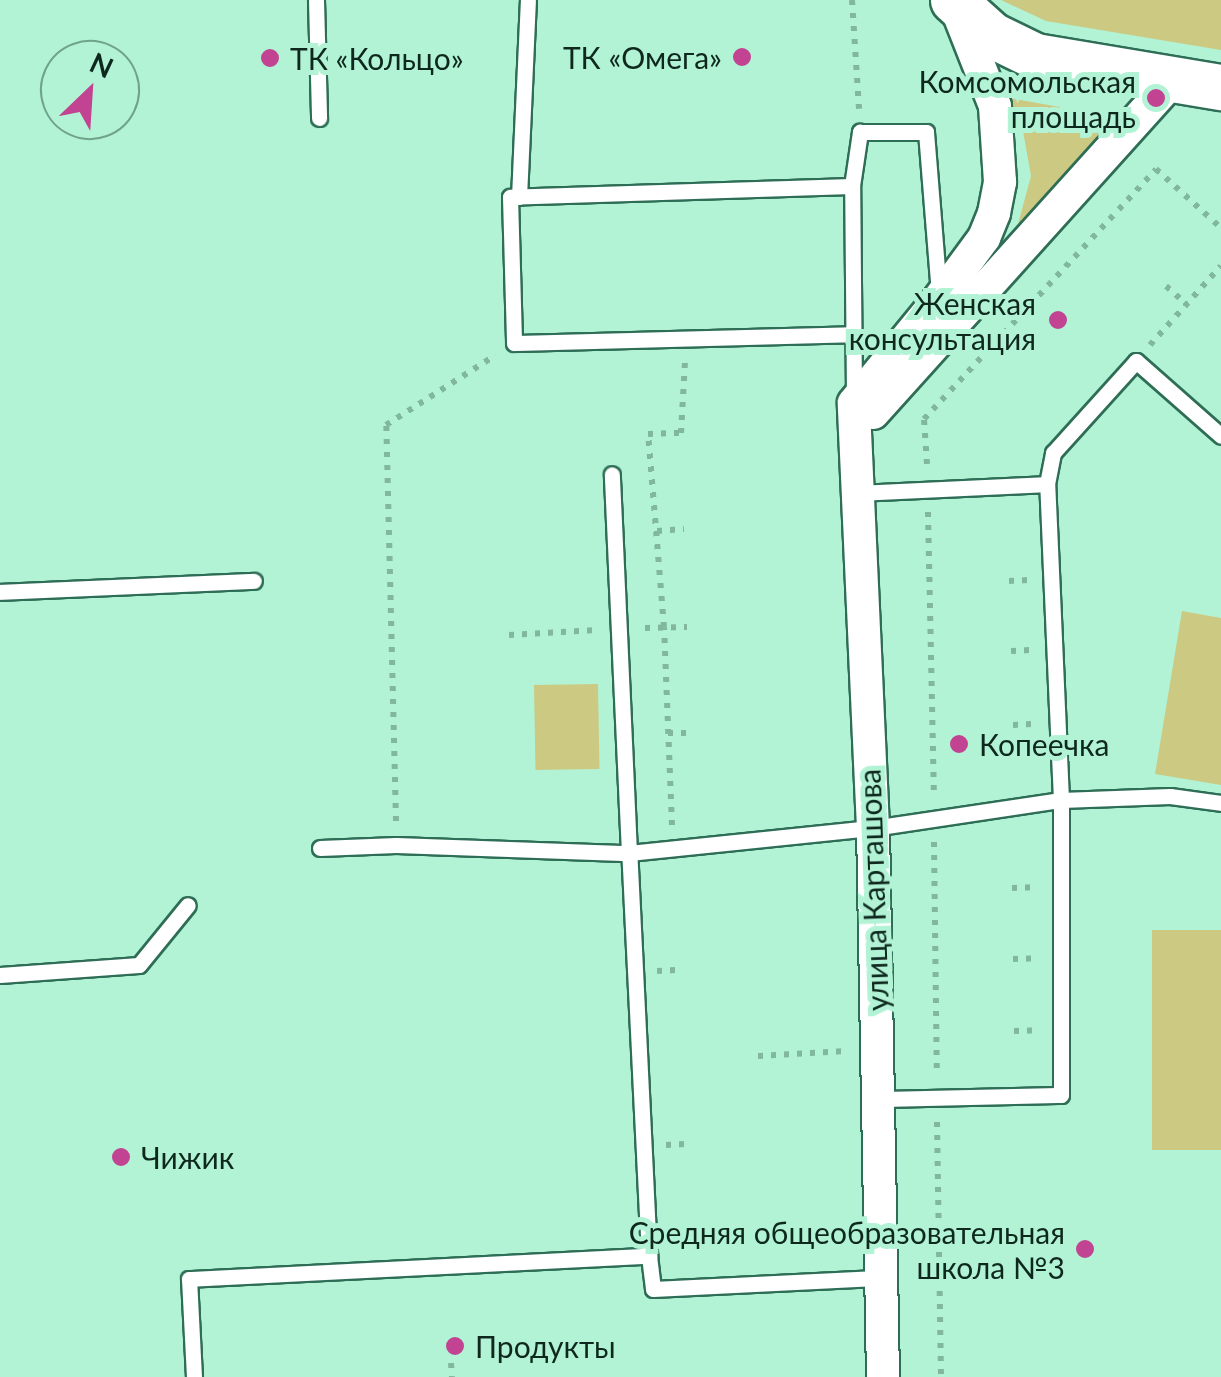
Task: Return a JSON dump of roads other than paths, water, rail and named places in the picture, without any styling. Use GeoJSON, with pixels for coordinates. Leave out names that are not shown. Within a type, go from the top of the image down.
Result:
{"type":"FeatureCollection","features":[{"type":"Feature","properties":{"kind":"main road"},"geometry":{"type":"LineString","coordinates":[[953,2],[992,35],[1035,56],[1221,87]]}},
{"type":"Feature","properties":{"kind":"street"},"geometry":{"type":"LineString","coordinates":[[856,417],[984,238],[1000,182],[995,106],[953,2]]}},
{"type":"Feature","properties":{"kind":"street"},"geometry":{"type":"LineString","coordinates":[[856,417],[1174,80]]}},
{"type":"Feature","properties":{"kind":"street","name":"улица Карташова"},"geometry":{"type":"LineString","coordinates":[[856,417],[873,828],[884,1377]]}},
{"type":"Feature","properties":{"kind":"lane"},"geometry":{"type":"LineString","coordinates":[[316,0],[319,118]]}},
{"type":"Feature","properties":{"kind":"lane"},"geometry":{"type":"LineString","coordinates":[[518,196],[528,0]]}},
{"type":"Feature","properties":{"kind":"lane"},"geometry":{"type":"LineString","coordinates":[[856,417],[852,186],[860,132],[926,132],[939,299]]}},
{"type":"Feature","properties":{"kind":"lane"},"geometry":{"type":"LineString","coordinates":[[852,186],[510,196],[514,343],[854,334]]}},
{"type":"Feature","properties":{"kind":"lane"},"geometry":{"type":"LineString","coordinates":[[879,1099],[1061,1095],[1062,800],[1047,484],[1052,452],[1136,361],[1221,436]]}},
{"type":"Feature","properties":{"kind":"lane"},"geometry":{"type":"LineString","coordinates":[[612,474],[649,1256],[654,1289],[882,1278]]}},
{"type":"Feature","properties":{"kind":"lane"},"geometry":{"type":"LineString","coordinates":[[859,494],[1047,484]]}},
{"type":"Feature","properties":{"kind":"lane"},"geometry":{"type":"LineString","coordinates":[[0,592],[254,581]]}},
{"type":"Feature","properties":{"kind":"lane"},"geometry":{"type":"LineString","coordinates":[[320,848],[396,845],[629,853],[873,828],[1062,800],[1170,796],[1221,803]]}},
{"type":"Feature","properties":{"kind":"lane"},"geometry":{"type":"LineString","coordinates":[[0,975],[139,965],[188,906]]}},
{"type":"Feature","properties":{"kind":"lane"},"geometry":{"type":"LineString","coordinates":[[194,1377],[189,1279],[649,1256]]}},
{"type":"Feature","properties":{"kind":"place","name":"ТК «Омега»"},"geometry":{"type":"Point","coordinates":[742,57]}},
{"type":"Feature","properties":{"kind":"place","name":"ТК «Кольцо»"},"geometry":{"type":"Point","coordinates":[270,58]}},
{"type":"Feature","properties":{"kind":"place","name":"Комсомольская площадь"},"geometry":{"type":"Point","coordinates":[1156,98]}},
{"type":"Feature","properties":{"kind":"place","name":"Женская консультация"},"geometry":{"type":"Point","coordinates":[1058,320]}},
{"type":"Feature","properties":{"kind":"place","name":"Копеечка"},"geometry":{"type":"Point","coordinates":[959,744]}},
{"type":"Feature","properties":{"kind":"place","name":"Чижик"},"geometry":{"type":"Point","coordinates":[121,1157]}},
{"type":"Feature","properties":{"kind":"place","name":"Средняя общеобразовательная школа №3"},"geometry":{"type":"Point","coordinates":[1085,1249]}},
{"type":"Feature","properties":{"kind":"place","name":"Продукты"},"geometry":{"type":"Point","coordinates":[455,1346]}}]}
